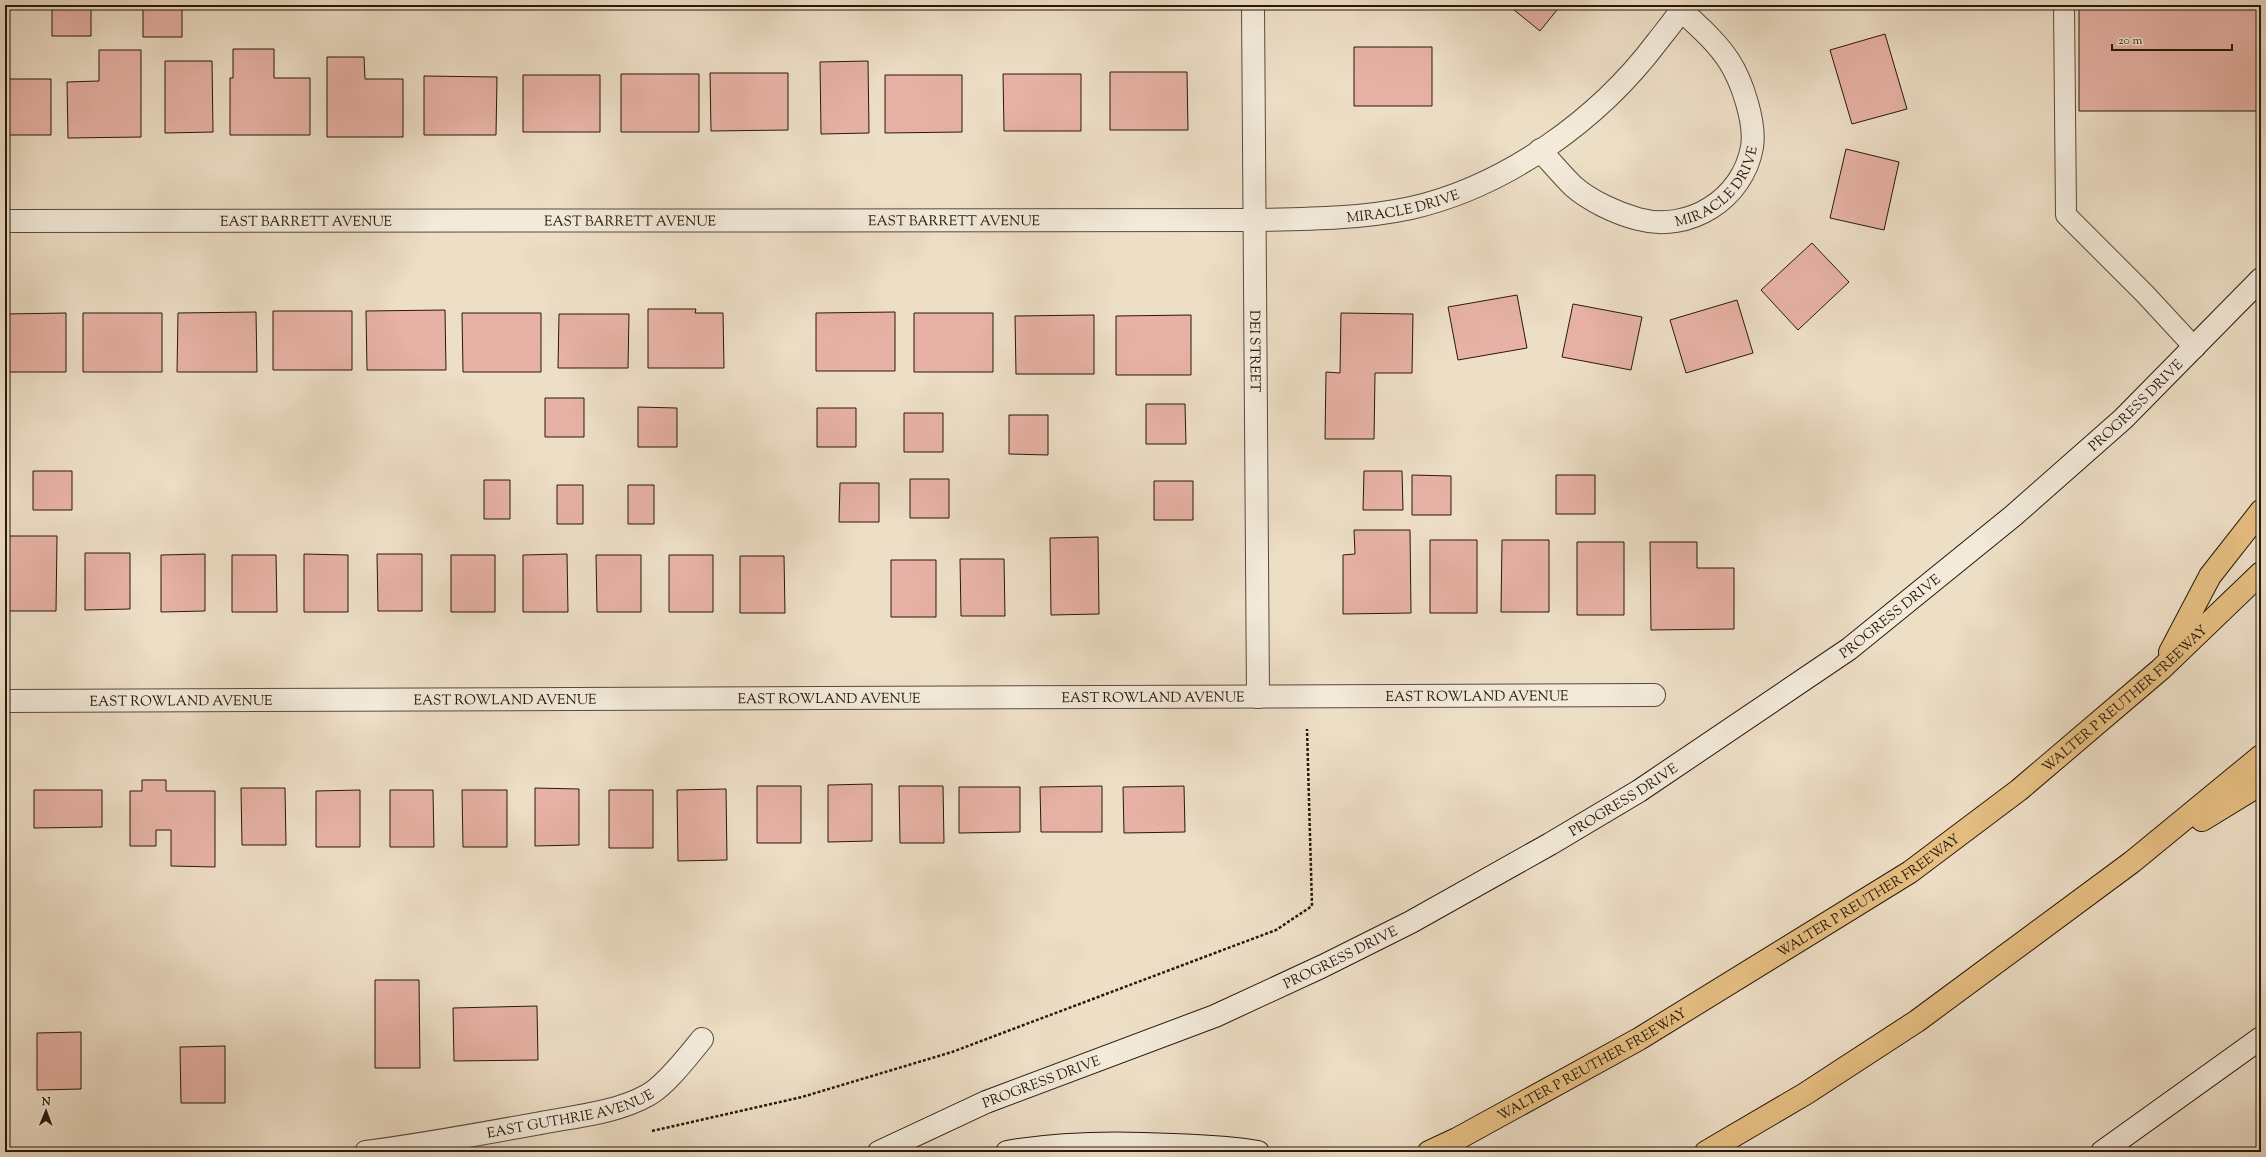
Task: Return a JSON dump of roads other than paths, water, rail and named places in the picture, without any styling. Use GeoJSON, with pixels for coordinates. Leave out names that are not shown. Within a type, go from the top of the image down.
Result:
{"type":"FeatureCollection","features":[{"type":"Feature","properties":{"kind":"highway"},"geometry":{"type":"LineString","coordinates":[[2161,669],[2210,576],[2261,511]]}},
{"type":"Feature","properties":{"kind":"highway","name":"WALTER P REUTHER FREEWAY"},"geometry":{"type":"LineString","coordinates":[[1429,1152],[1457,1139],[1640,1039],[1910,872],[2019,790],[2161,669],[2261,573]]}},
{"type":"Feature","properties":{"kind":"highway"},"geometry":{"type":"LineString","coordinates":[[1706,1152],[1805,1094],[1917,1020],[2132,862],[2261,756]]}},
{"type":"Feature","properties":{"kind":"highway"},"geometry":{"type":"LineString","coordinates":[[2132,862],[2261,784]]}},
{"type":"Feature","properties":{"kind":"street","name":"DEI STREET"},"geometry":{"type":"LineString","coordinates":[[1253,5],[1258,697]]}},
{"type":"Feature","properties":{"kind":"street","name":"MIRACLE DRIVE"},"geometry":{"type":"LineString","coordinates":[[1255,220],[1360,217],[1412,208],[1454,195],[1496,177],[1575,127],[1610,96],[1642,62],[1682,8],[1729,61],[1747,101],[1751,124],[1752,146],[1747,166],[1734,187],[1719,202],[1697,216],[1669,221],[1639,219],[1596,201],[1574,187],[1540,150]]}},
{"type":"Feature","properties":{"kind":"street","name":"EAST BARRETT AVENUE"},"geometry":{"type":"LineString","coordinates":[[5,221],[1255,220]]}},
{"type":"Feature","properties":{"kind":"street","name":"PROGRESS DRIVE"},"geometry":{"type":"LineString","coordinates":[[879,1152],[986,1102],[1215,1016],[1322,966],[1411,922],[1639,791],[1849,649],[2013,516],[2124,420],[2261,279]]}},
{"type":"Feature","properties":{"kind":"street","name":"EAST ROWLAND AVENUE"},"geometry":{"type":"LineString","coordinates":[[5,701],[1654,695]]}},
{"type":"Feature","properties":{"kind":"street","name":"EAST GUTHRIE AVENUE"},"geometry":{"type":"LineString","coordinates":[[366,1152],[436,1143],[588,1114],[622,1106],[649,1095],[676,1069],[702,1038]]}},
{"type":"Feature","properties":{"kind":"street"},"geometry":{"type":"LineString","coordinates":[[2102,1152],[2261,1038]]}},
{"type":"Feature","properties":{"kind":"street"},"geometry":{"type":"LineString","coordinates":[[1007,1152],[1027,1148],[1111,1143],[1202,1146],[1258,1152]]}},
{"type":"Feature","properties":{"kind":"lane"},"geometry":{"type":"LineString","coordinates":[[2064,5],[2066,215],[2145,294],[2195,348]]}}]}
